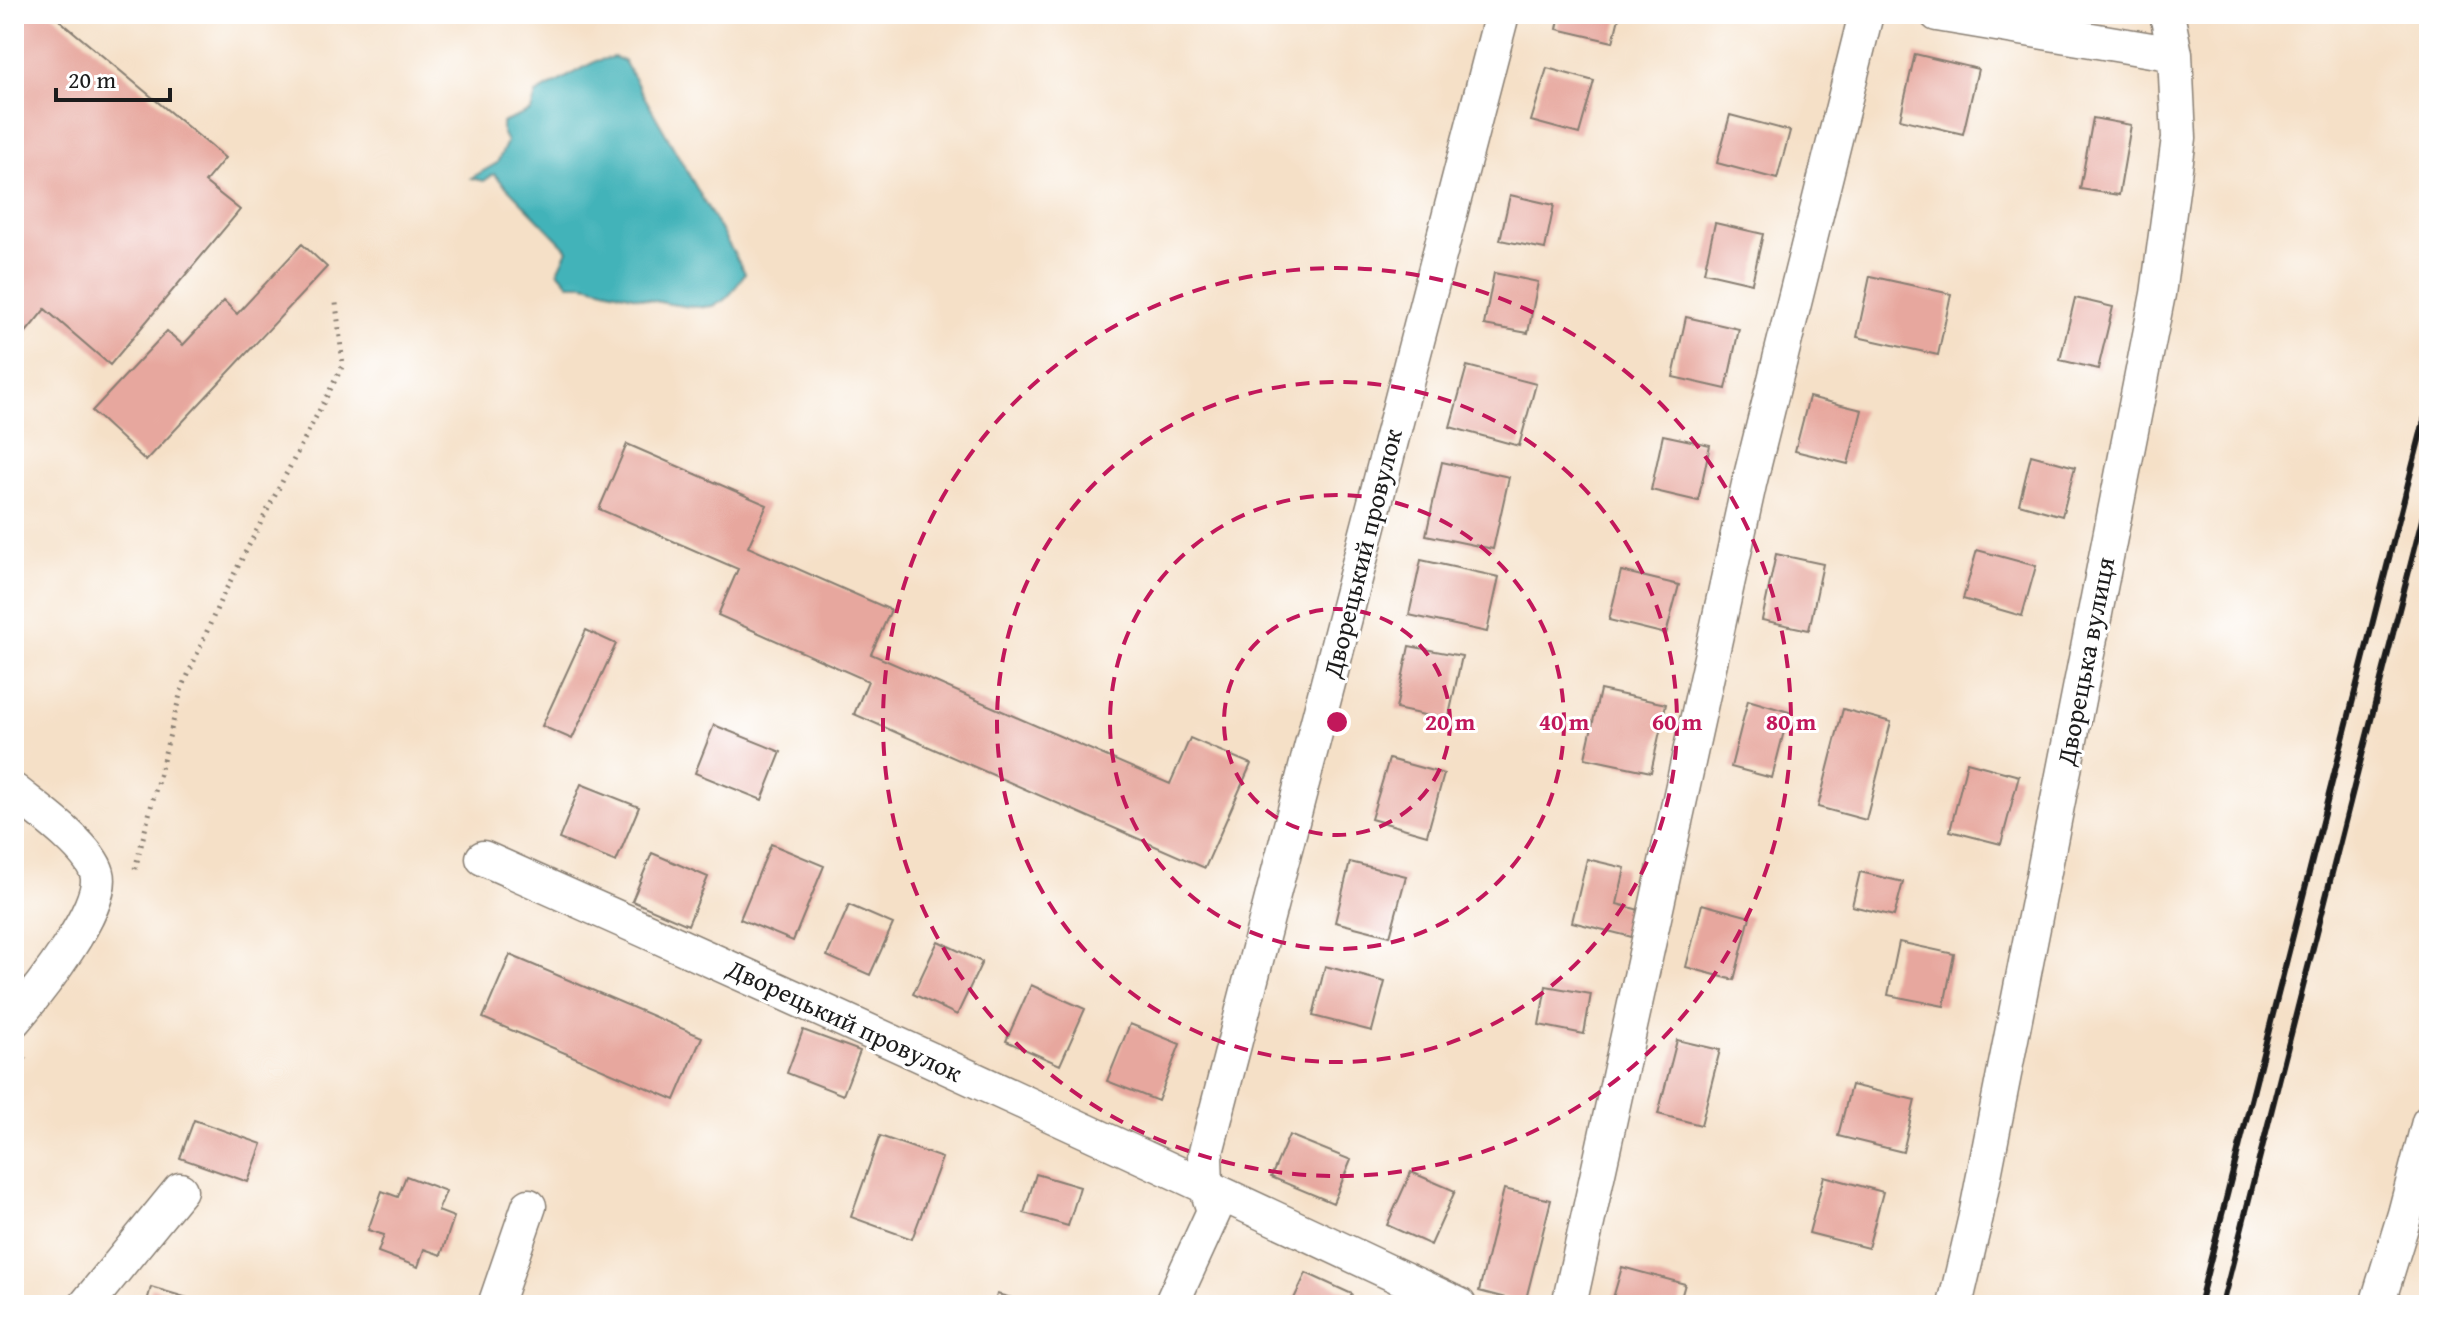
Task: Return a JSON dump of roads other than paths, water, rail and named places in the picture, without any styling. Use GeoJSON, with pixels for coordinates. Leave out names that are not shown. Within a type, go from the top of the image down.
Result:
{"type":"FeatureCollection","features":[{"type":"Feature","properties":{"kind":"street","name":"Дворецький провулок"},"geometry":{"type":"LineString","coordinates":[[1171,1305],[1214,1211],[1206,1186],[1205,1156],[1502,14]]}},
{"type":"Feature","properties":{"kind":"street"},"geometry":{"type":"LineString","coordinates":[[1569,1305],[1749,484],[1866,14]]}},
{"type":"Feature","properties":{"kind":"street"},"geometry":{"type":"LineString","coordinates":[[1937,14],[2175,54]]}},
{"type":"Feature","properties":{"kind":"street","name":"Дворецька вулиця"},"geometry":{"type":"LineString","coordinates":[[1955,1305],[1976,1216],[2158,294],[2179,138],[2175,54],[2167,14]]}},
{"type":"Feature","properties":{"kind":"street"},"geometry":{"type":"LineString","coordinates":[[14,791],[80,846],[97,873],[98,893],[80,929],[14,1020]]}},
{"type":"Feature","properties":{"kind":"street","name":"Дворецький провулок"},"geometry":{"type":"LineString","coordinates":[[483,858],[1206,1186],[1401,1292],[1459,1305]]}},
{"type":"Feature","properties":{"kind":"street"},"geometry":{"type":"LineString","coordinates":[[2377,1305],[2419,1208],[2429,1122]]}},
{"type":"Feature","properties":{"kind":"street"},"geometry":{"type":"LineString","coordinates":[[86,1305],[180,1190]]}},
{"type":"Feature","properties":{"kind":"street"},"geometry":{"type":"LineString","coordinates":[[495,1305],[529,1206]]}},
{"type":"Feature","properties":{"kind":"water"},"geometry":{"type":"Polygon","coordinates":[[[614,57],[624,61],[745,273],[729,296],[720,303],[703,307],[670,304],[584,284],[569,284],[558,271],[568,250],[494,174],[484,181],[471,178],[497,163],[507,142],[502,123],[531,111],[536,94],[596,61],[614,57]]]}},
{"type":"Feature","properties":{"kind":"railway"},"geometry":{"type":"LineString","coordinates":[[2199,1305],[2429,401]]}},
{"type":"Feature","properties":{"kind":"railway"},"geometry":{"type":"LineString","coordinates":[[2222,1305],[2429,492]]}}]}
